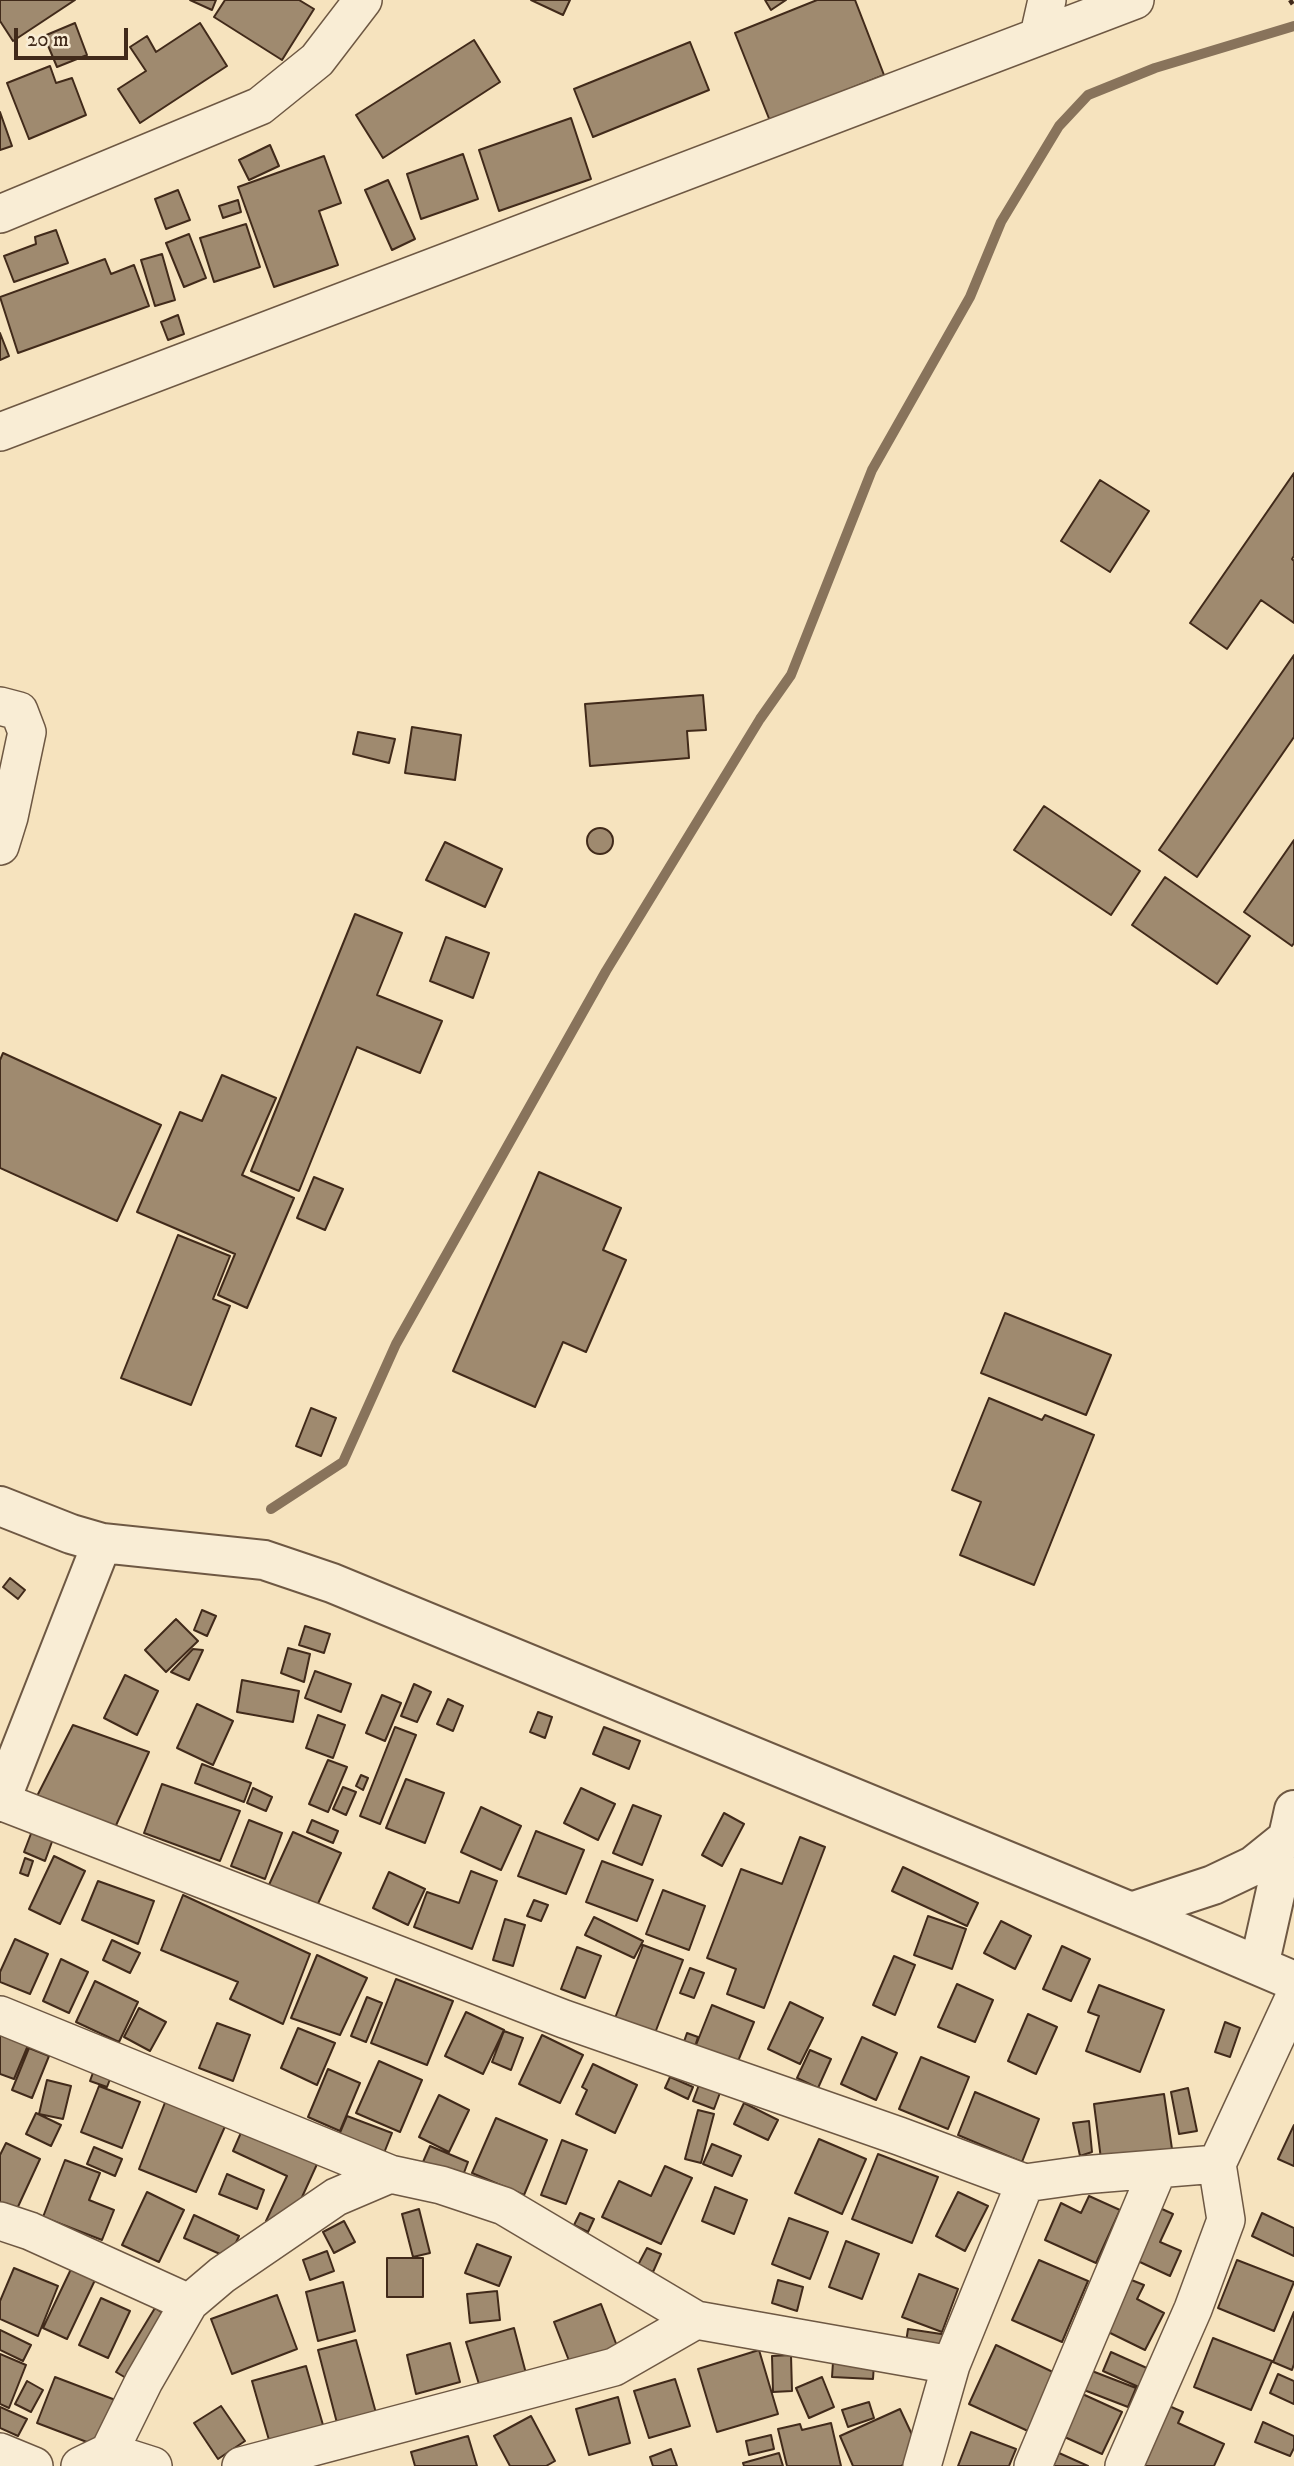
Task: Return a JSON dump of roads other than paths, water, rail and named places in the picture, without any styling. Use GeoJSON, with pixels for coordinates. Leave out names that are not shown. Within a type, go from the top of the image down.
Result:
{"type":"FeatureCollection","features":[{"type":"Feature","properties":{"kind":"street"},"geometry":{"type":"LineString","coordinates":[[0,214],[260,106],[317,60],[363,0]]}},
{"type":"Feature","properties":{"kind":"street"},"geometry":{"type":"LineString","coordinates":[[1039,35],[1047,0]]}},
{"type":"Feature","properties":{"kind":"street"},"geometry":{"type":"LineString","coordinates":[[0,432],[1135,0]]}},
{"type":"Feature","properties":{"kind":"street"},"geometry":{"type":"LineString","coordinates":[[0,706],[19,711],[27,732],[0,846]]}},
{"type":"Feature","properties":{"kind":"street"},"geometry":{"type":"LineString","coordinates":[[0,1506],[71,1534],[102,1543],[264,1560],[332,1583],[1294,1981]]}},
{"type":"Feature","properties":{"kind":"street"},"geometry":{"type":"LineString","coordinates":[[102,1543],[0,1801],[564,2019],[791,2097],[1025,2183],[1082,2175],[1217,2164]]}},
{"type":"Feature","properties":{"kind":"street"},"geometry":{"type":"LineString","coordinates":[[1131,1912],[1223,1880],[1253,1866],[1292,1824]]}},
{"type":"Feature","properties":{"kind":"street"},"geometry":{"type":"LineString","coordinates":[[1259,1966],[1292,1824]]}},
{"type":"Feature","properties":{"kind":"street"},"geometry":{"type":"LineString","coordinates":[[1124,2466],[1193,2309],[1226,2220],[1217,2164],[1294,1998]]}},
{"type":"Feature","properties":{"kind":"street"},"geometry":{"type":"LineString","coordinates":[[0,2015],[390,2174],[441,2185],[504,2206],[696,2320],[951,2365]]}},
{"type":"Feature","properties":{"kind":"street"},"geometry":{"type":"LineString","coordinates":[[1033,2466],[1158,2169]]}},
{"type":"Feature","properties":{"kind":"street"},"geometry":{"type":"LineString","coordinates":[[153,2466],[94,2459],[144,2381],[189,2303],[222,2275],[336,2197],[390,2174]]}},
{"type":"Feature","properties":{"kind":"street"},"geometry":{"type":"LineString","coordinates":[[922,2466],[951,2365],[1025,2183]]}},
{"type":"Feature","properties":{"kind":"street"},"geometry":{"type":"LineString","coordinates":[[0,2221],[30,2231],[189,2303]]}},
{"type":"Feature","properties":{"kind":"street"},"geometry":{"type":"LineString","coordinates":[[241,2466],[614,2367],[696,2320]]}},
{"type":"Feature","properties":{"kind":"street"},"geometry":{"type":"LineString","coordinates":[[0,2452],[34,2466]]}},
{"type":"Feature","properties":{"kind":"waterway"},"geometry":{"type":"LineString","coordinates":[[271,1509],[343,1462],[396,1344],[606,971],[760,719],[791,675],[872,470],[970,297],[1001,222],[1059,126],[1088,95],[1155,68],[1294,26]]}}]}
